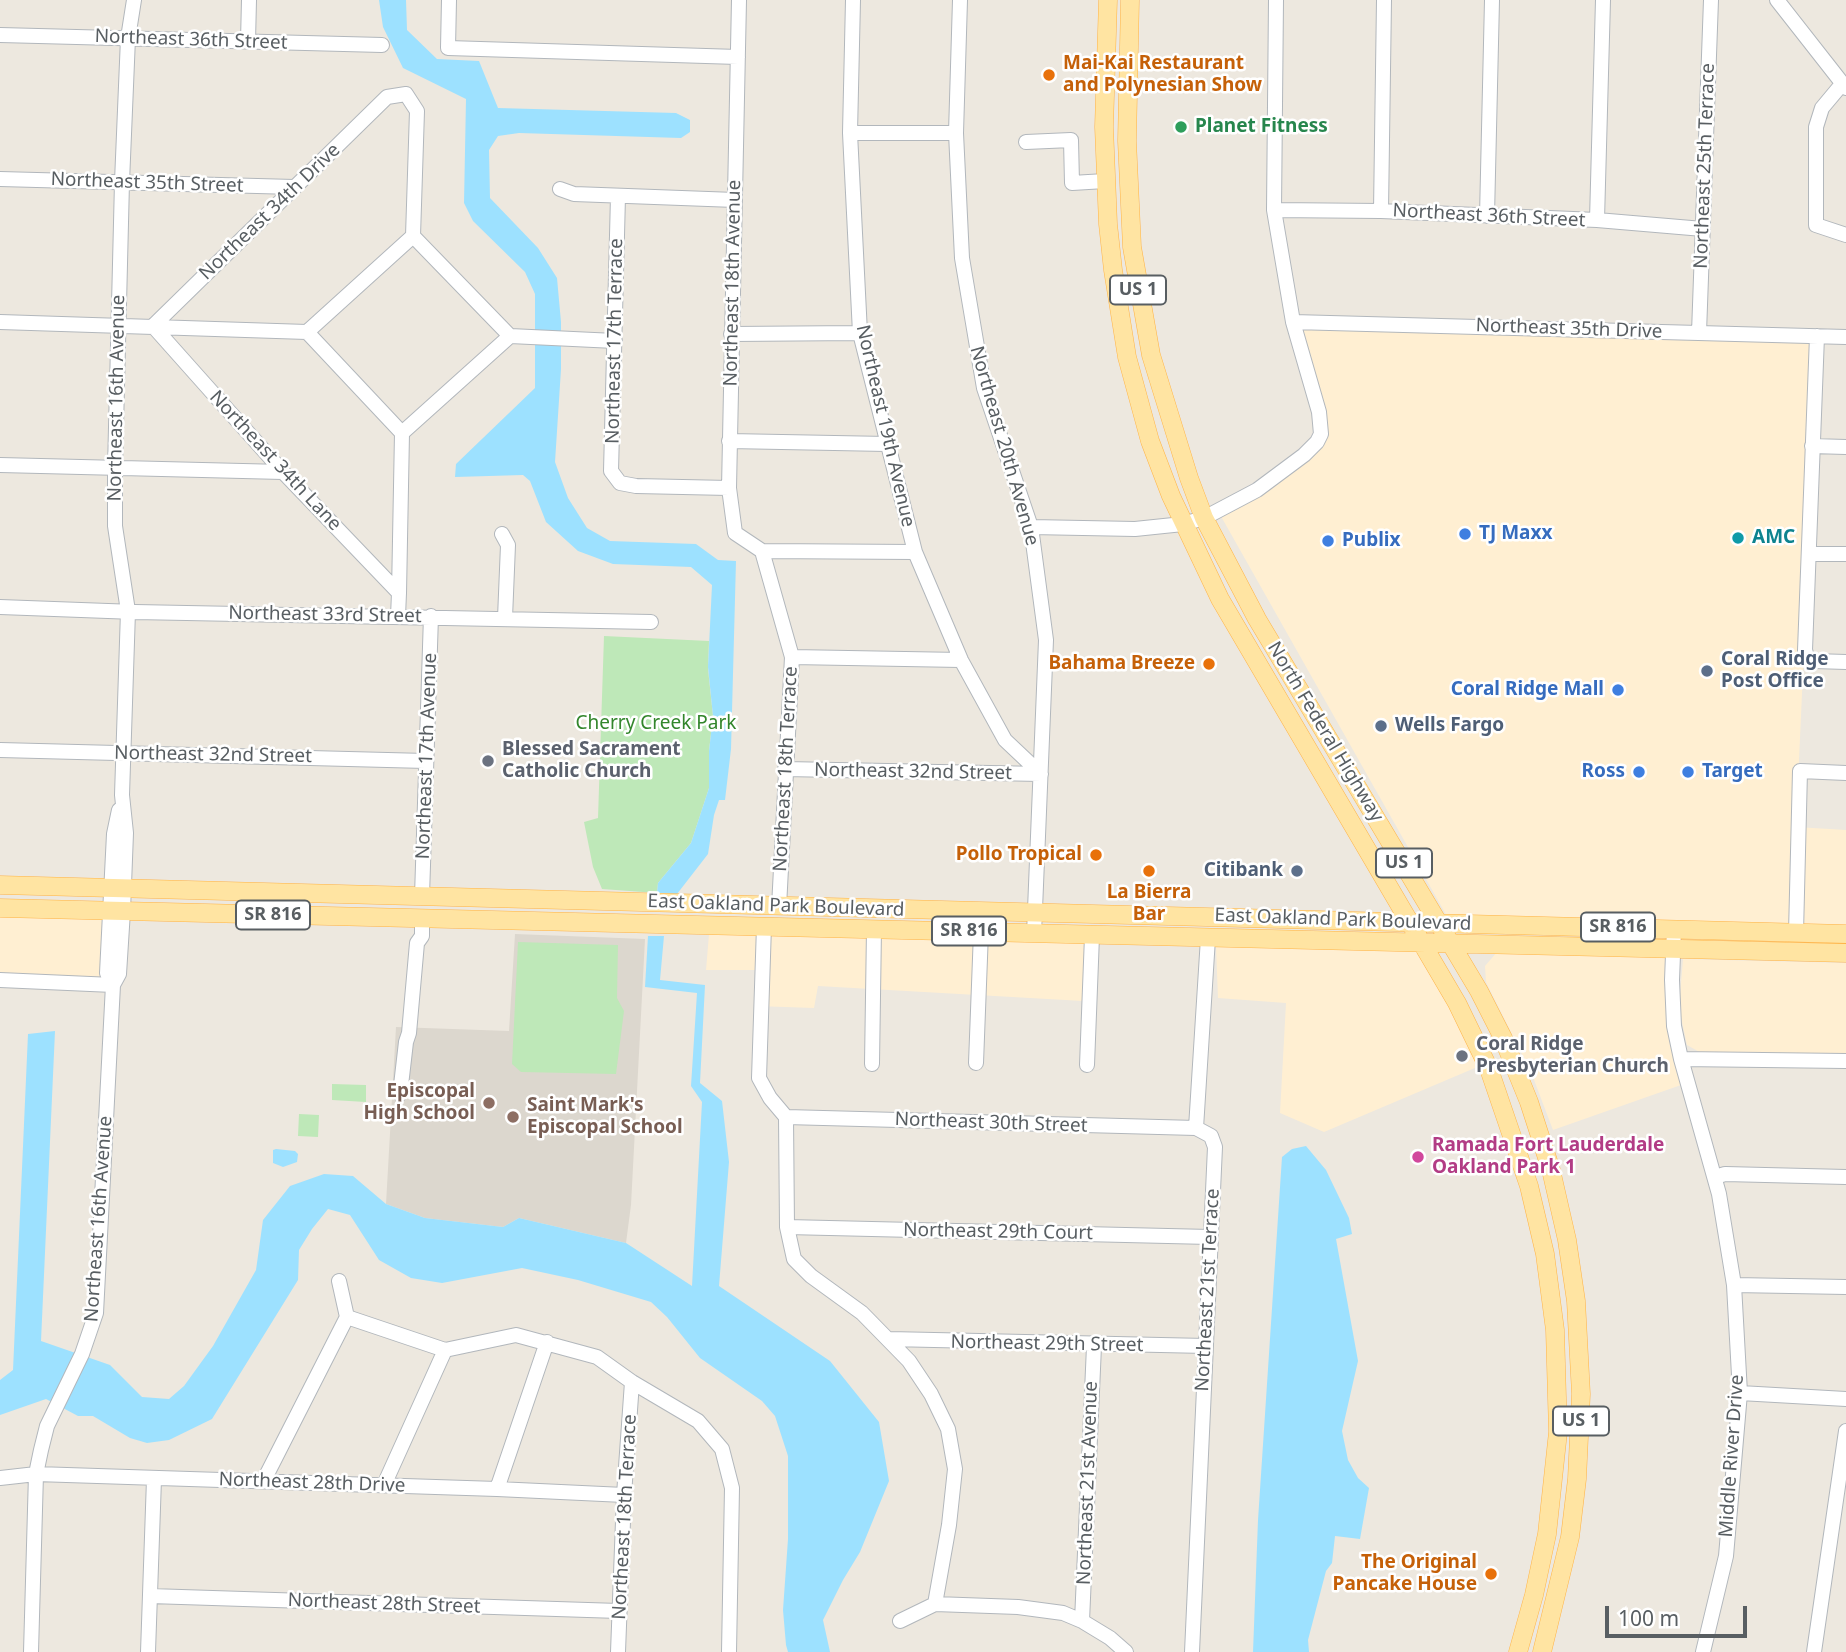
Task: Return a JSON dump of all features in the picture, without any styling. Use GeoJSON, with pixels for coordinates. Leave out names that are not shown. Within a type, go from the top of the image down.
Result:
{"type":"FeatureCollection","features":[{"type":"Feature","properties":{"kind":"main road","name":"North Federal Highway"},"geometry":{"type":"LineString","coordinates":[[1108,0],[1105,181],[1113,270],[1131,376],[1150,441],[1183,524],[1220,599],[1457,1003],[1489,1069],[1529,1186],[1551,1289],[1558,1361],[1557,1443],[1547,1534],[1518,1652]]}},
{"type":"Feature","properties":{"kind":"main road","name":"North Federal Highway"},"geometry":{"type":"LineString","coordinates":[[1129,1],[1127,141],[1130,212],[1138,286],[1151,355],[1176,442],[1204,518],[1239,587],[1479,991],[1530,1101],[1551,1170],[1576,1301],[1581,1394],[1577,1479],[1564,1565],[1542,1652]]}},
{"type":"Feature","properties":{"kind":"main road"},"geometry":{"type":"LineString","coordinates":[[1105,181],[1115,203],[1130,212]]}},
{"type":"Feature","properties":{"kind":"main road"},"geometry":{"type":"LineString","coordinates":[[1285,712],[1305,726],[1322,727]]}},
{"type":"Feature","properties":{"kind":"main road"},"geometry":{"type":"LineString","coordinates":[[1300,737],[1323,746],[1340,774],[1354,780]]}},
{"type":"Feature","properties":{"kind":"main road","name":"East Oakland Park Boulevard"},"geometry":{"type":"LineString","coordinates":[[0,885],[1846,934]]}},
{"type":"Feature","properties":{"kind":"main road"},"geometry":{"type":"LineString","coordinates":[[399,918],[417,906],[422,896]]}},
{"type":"Feature","properties":{"kind":"main road"},"geometry":{"type":"LineString","coordinates":[[422,927],[426,910],[444,897]]}},
{"type":"Feature","properties":{"kind":"main road"},"geometry":{"type":"LineString","coordinates":[[681,925],[691,915],[692,904]]}},
{"type":"Feature","properties":{"kind":"main road"},"geometry":{"type":"LineString","coordinates":[[764,926],[779,907]]}},
{"type":"Feature","properties":{"kind":"main road","name":"East Oakland Park Boulevard"},"geometry":{"type":"LineString","coordinates":[[0,908],[399,918],[422,927],[764,926],[1846,953]]}},
{"type":"Feature","properties":{"kind":"main road"},"geometry":{"type":"LineString","coordinates":[[1214,938],[1231,932],[1238,917]]}},
{"type":"Feature","properties":{"kind":"main road"},"geometry":{"type":"LineString","coordinates":[[1779,952],[1794,940],[1796,933]]}},
{"type":"Feature","properties":{"kind":"main road"},"geometry":{"type":"LineString","coordinates":[[1808,952],[1813,940],[1824,933]]}},
{"type":"Feature","properties":{"kind":"main road"},"geometry":{"type":"LineString","coordinates":[[1479,991],[1481,959],[1494,945]]}},
{"type":"Feature","properties":{"kind":"main road"},"geometry":{"type":"LineString","coordinates":[[1529,1186],[1539,1186],[1549,1192],[1560,1209]]}},
{"type":"Feature","properties":{"kind":"main road"},"geometry":{"type":"LineString","coordinates":[[1547,1534],[1550,1548],[1564,1565]]}},
{"type":"Feature","properties":{"kind":"main road"},"geometry":{"type":"LineString","coordinates":[[1541,1563],[1553,1577],[1558,1594]]}},
{"type":"Feature","properties":{"kind":"street","name":"Northeast 16th Avenue"},"geometry":{"type":"LineString","coordinates":[[31,1652],[36,1474],[47,1426],[82,1354],[93,1325],[98,1298],[113,985],[107,973],[117,911],[114,834],[122,795],[124,753],[128,611],[115,526],[115,468],[128,38],[135,0]]}},
{"type":"Feature","properties":{"kind":"street"},"geometry":{"type":"LineString","coordinates":[[248,41],[249,0]]}},
{"type":"Feature","properties":{"kind":"street"},"geometry":{"type":"LineString","coordinates":[[449,0],[448,47],[738,58]]}},
{"type":"Feature","properties":{"kind":"street","name":"Northeast 18th Avenue"},"geometry":{"type":"LineString","coordinates":[[739,0],[729,488],[735,533],[762,551]]}},
{"type":"Feature","properties":{"kind":"street","name":"Northeast 19th Avenue"},"geometry":{"type":"LineString","coordinates":[[853,0],[850,133],[860,333],[915,552],[961,660],[1005,740],[1041,774]]}},
{"type":"Feature","properties":{"kind":"street","name":"Northeast 20th Avenue"},"geometry":{"type":"LineString","coordinates":[[960,0],[956,133],[962,258],[984,387],[1031,527],[1046,640],[1034,934]]}},
{"type":"Feature","properties":{"kind":"street"},"geometry":{"type":"LineString","coordinates":[[1031,527],[1135,529],[1183,524],[1204,518],[1256,491],[1291,465],[1317,442],[1321,434],[1293,322],[1274,211],[1276,0]]}},
{"type":"Feature","properties":{"kind":"street"},"geometry":{"type":"LineString","coordinates":[[1381,211],[1384,0]]}},
{"type":"Feature","properties":{"kind":"street"},"geometry":{"type":"LineString","coordinates":[[1487,216],[1492,0]]}},
{"type":"Feature","properties":{"kind":"street"},"geometry":{"type":"LineString","coordinates":[[1597,220],[1603,0]]}},
{"type":"Feature","properties":{"kind":"street","name":"Northeast 25th Terrace"},"geometry":{"type":"LineString","coordinates":[[1699,333],[1711,0]]}},
{"type":"Feature","properties":{"kind":"street"},"geometry":{"type":"LineString","coordinates":[[1777,0],[1844,86],[1822,107],[1816,127],[1816,225],[1846,235]]}},
{"type":"Feature","properties":{"kind":"street","name":"Northeast 36th Street"},"geometry":{"type":"LineString","coordinates":[[0,35],[382,45]]}},
{"type":"Feature","properties":{"kind":"street","name":"Northeast 34th Drive"},"geometry":{"type":"LineString","coordinates":[[153,326],[387,97],[406,93],[417,111],[413,236]]}},
{"type":"Feature","properties":{"kind":"street"},"geometry":{"type":"LineString","coordinates":[[850,133],[956,133]]}},
{"type":"Feature","properties":{"kind":"street"},"geometry":{"type":"LineString","coordinates":[[1026,142],[1071,140],[1072,183],[1105,181]]}},
{"type":"Feature","properties":{"kind":"street","name":"Northeast 35th Street"},"geometry":{"type":"LineString","coordinates":[[0,179],[294,187]]}},
{"type":"Feature","properties":{"kind":"street"},"geometry":{"type":"LineString","coordinates":[[560,189],[574,194],[734,200]]}},
{"type":"Feature","properties":{"kind":"street","name":"Northeast 17th Terrace"},"geometry":{"type":"LineString","coordinates":[[618,196],[611,471],[620,483],[636,486],[729,488]]}},
{"type":"Feature","properties":{"kind":"street","name":"Northeast 36th Street"},"geometry":{"type":"LineString","coordinates":[[1274,211],[1381,211],[1597,220],[1703,229]]}},
{"type":"Feature","properties":{"kind":"street"},"geometry":{"type":"LineString","coordinates":[[0,322],[307,332],[413,236],[510,337],[615,341]]}},
{"type":"Feature","properties":{"kind":"street","name":"Northeast 35th Drive"},"geometry":{"type":"LineString","coordinates":[[1293,322],[1846,337]]}},
{"type":"Feature","properties":{"kind":"street","name":"Northeast 34th Lane"},"geometry":{"type":"LineString","coordinates":[[153,326],[283,472],[399,593]]}},
{"type":"Feature","properties":{"kind":"street"},"geometry":{"type":"LineString","coordinates":[[307,332],[402,433],[398,616]]}},
{"type":"Feature","properties":{"kind":"street"},"geometry":{"type":"LineString","coordinates":[[731,334],[860,333]]}},
{"type":"Feature","properties":{"kind":"street"},"geometry":{"type":"LineString","coordinates":[[402,433],[510,337]]}},
{"type":"Feature","properties":{"kind":"street"},"geometry":{"type":"LineString","coordinates":[[1817,337],[1805,650],[1807,657],[1814,661],[1846,662]]}},
{"type":"Feature","properties":{"kind":"street"},"geometry":{"type":"LineString","coordinates":[[729,441],[887,444]]}},
{"type":"Feature","properties":{"kind":"street"},"geometry":{"type":"LineString","coordinates":[[1812,446],[1846,447]]}},
{"type":"Feature","properties":{"kind":"street"},"geometry":{"type":"LineString","coordinates":[[0,465],[283,472]]}},
{"type":"Feature","properties":{"kind":"street"},"geometry":{"type":"LineString","coordinates":[[502,534],[508,545],[505,618]]}},
{"type":"Feature","properties":{"kind":"street"},"geometry":{"type":"LineString","coordinates":[[762,551],[915,552]]}},
{"type":"Feature","properties":{"kind":"street","name":"Northeast 18th Terrace"},"geometry":{"type":"LineString","coordinates":[[762,551],[792,657],[779,907]]}},
{"type":"Feature","properties":{"kind":"street"},"geometry":{"type":"LineString","coordinates":[[1809,554],[1846,554]]}},
{"type":"Feature","properties":{"kind":"street","name":"Northeast 33rd Street"},"geometry":{"type":"LineString","coordinates":[[0,607],[651,622]]}},
{"type":"Feature","properties":{"kind":"street","name":"Northeast 17th Avenue"},"geometry":{"type":"LineString","coordinates":[[422,896],[431,617]]}},
{"type":"Feature","properties":{"kind":"street"},"geometry":{"type":"LineString","coordinates":[[792,657],[961,660]]}},
{"type":"Feature","properties":{"kind":"street","name":"Northeast 32nd Street"},"geometry":{"type":"LineString","coordinates":[[0,750],[426,761]]}},
{"type":"Feature","properties":{"kind":"street","name":"Northeast 32nd Street"},"geometry":{"type":"LineString","coordinates":[[785,769],[1041,774]]}},
{"type":"Feature","properties":{"kind":"street"},"geometry":{"type":"LineString","coordinates":[[1796,933],[1800,771],[1846,773]]}},
{"type":"Feature","properties":{"kind":"street"},"geometry":{"type":"LineString","coordinates":[[764,926],[759,1078],[770,1098],[786,1117],[787,1227],[794,1259],[811,1276],[862,1313],[909,1360],[931,1394],[948,1429],[955,1469],[949,1525],[935,1604]]}},
{"type":"Feature","properties":{"kind":"street"},"geometry":{"type":"LineString","coordinates":[[400,1094],[405,1042],[409,1033],[416,943],[422,927]]}},
{"type":"Feature","properties":{"kind":"street"},"geometry":{"type":"LineString","coordinates":[[872,1064],[874,929]]}},
{"type":"Feature","properties":{"kind":"street","name":"Middle River Drive"},"geometry":{"type":"LineString","coordinates":[[1674,929],[1674,1026],[1715,1177],[1734,1285],[1740,1394],[1726,1556],[1703,1652]]}},
{"type":"Feature","properties":{"kind":"street"},"geometry":{"type":"LineString","coordinates":[[976,1063],[981,932]]}},
{"type":"Feature","properties":{"kind":"street"},"geometry":{"type":"LineString","coordinates":[[1087,1065],[1092,936]]}},
{"type":"Feature","properties":{"kind":"street"},"geometry":{"type":"LineString","coordinates":[[1196,1128],[1214,938]]}},
{"type":"Feature","properties":{"kind":"street"},"geometry":{"type":"LineString","coordinates":[[0,980],[113,985]]}},
{"type":"Feature","properties":{"kind":"street"},"geometry":{"type":"LineString","coordinates":[[1681,1059],[1846,1061]]}},
{"type":"Feature","properties":{"kind":"street","name":"Northeast 30th Street"},"geometry":{"type":"LineString","coordinates":[[786,1117],[1196,1128]]}},
{"type":"Feature","properties":{"kind":"street","name":"Northeast 21st Terrace"},"geometry":{"type":"LineString","coordinates":[[1192,1652],[1215,1147],[1211,1136],[1196,1128]]}},
{"type":"Feature","properties":{"kind":"street"},"geometry":{"type":"LineString","coordinates":[[1715,1177],[1725,1174],[1846,1177]]}},
{"type":"Feature","properties":{"kind":"street","name":"Northeast 29th Court"},"geometry":{"type":"LineString","coordinates":[[787,1227],[1210,1237]]}},
{"type":"Feature","properties":{"kind":"street"},"geometry":{"type":"LineString","coordinates":[[264,1480],[347,1317],[339,1281]]}},
{"type":"Feature","properties":{"kind":"street"},"geometry":{"type":"LineString","coordinates":[[1734,1285],[1846,1287]]}},
{"type":"Feature","properties":{"kind":"street"},"geometry":{"type":"LineString","coordinates":[[347,1317],[445,1350],[516,1335],[547,1342],[597,1357],[632,1382],[698,1421],[722,1448],[732,1488],[729,1652]]}},
{"type":"Feature","properties":{"kind":"street","name":"Northeast 29th Street"},"geometry":{"type":"LineString","coordinates":[[889,1339],[1094,1346],[1206,1346]]}},
{"type":"Feature","properties":{"kind":"street"},"geometry":{"type":"LineString","coordinates":[[497,1489],[547,1342]]}},
{"type":"Feature","properties":{"kind":"street","name":"Northeast 21st Avenue"},"geometry":{"type":"LineString","coordinates":[[1082,1621],[1094,1346]]}},
{"type":"Feature","properties":{"kind":"street"},"geometry":{"type":"LineString","coordinates":[[384,1485],[445,1350]]}},
{"type":"Feature","properties":{"kind":"street","name":"Northeast 18th Terrace"},"geometry":{"type":"LineString","coordinates":[[618,1652],[624,1495],[632,1382]]}},
{"type":"Feature","properties":{"kind":"street"},"geometry":{"type":"LineString","coordinates":[[1740,1394],[1846,1399]]}},
{"type":"Feature","properties":{"kind":"street"},"geometry":{"type":"LineString","coordinates":[[1814,1652],[1846,1430]]}},
{"type":"Feature","properties":{"kind":"street","name":"Northeast 28th Drive"},"geometry":{"type":"LineString","coordinates":[[0,1478],[36,1474],[264,1480],[624,1495]]}},
{"type":"Feature","properties":{"kind":"street"},"geometry":{"type":"LineString","coordinates":[[148,1652],[154,1479]]}},
{"type":"Feature","properties":{"kind":"street","name":"Northeast 28th Street"},"geometry":{"type":"LineString","coordinates":[[150,1596],[619,1611]]}},
{"type":"Feature","properties":{"kind":"street"},"geometry":{"type":"LineString","coordinates":[[900,1622],[935,1604],[1018,1607],[1063,1613],[1110,1638],[1126,1652]]}},
{"type":"Feature","properties":{"kind":"shaded area"},"geometry":{"type":"Polygon","coordinates":[[[1293,322],[1818,337],[1796,827],[1846,830],[1846,932],[1448,918],[1218,511],[1325,438],[1293,322]]]}},
{"type":"Feature","properties":{"kind":"shaded area"},"geometry":{"type":"Polygon","coordinates":[[[0,914],[105,916],[103,981],[0,976],[0,914]]]}},
{"type":"Feature","properties":{"kind":"shaded area","name":"Saint Mark's Episcopal School"},"geometry":{"type":"Polygon","coordinates":[[[515,934],[645,939],[631,1205],[626,1243],[519,1218],[503,1227],[425,1218],[386,1204],[396,1027],[509,1031],[515,934]]]}},
{"type":"Feature","properties":{"kind":"shaded area"},"geometry":{"type":"Polygon","coordinates":[[[709,934],[1085,942],[1083,1001],[818,986],[814,1008],[756,1006],[757,970],[706,970],[709,934]]]}},
{"type":"Feature","properties":{"kind":"shaded area"},"geometry":{"type":"Polygon","coordinates":[[[1216,946],[1419,950],[1482,1065],[1324,1132],[1280,1113],[1286,1003],[1218,998],[1216,946]]]}},
{"type":"Feature","properties":{"kind":"shaded area"},"geometry":{"type":"Polygon","coordinates":[[[1497,952],[1668,958],[1681,1085],[1553,1130],[1531,1072],[1486,982],[1485,966],[1497,952]]]}},
{"type":"Feature","properties":{"kind":"shaded area"},"geometry":{"type":"Polygon","coordinates":[[[1683,959],[1846,963],[1846,1056],[1703,1054],[1687,1045],[1679,1008],[1683,959]]]}},
{"type":"Feature","properties":{"kind":"green space","name":"Cherry Creek Park"},"geometry":{"type":"Polygon","coordinates":[[[604,636],[709,641],[708,669],[713,716],[709,788],[691,843],[658,883],[657,893],[602,889],[593,867],[584,822],[598,818],[604,636]]]}},
{"type":"Feature","properties":{"kind":"green space"},"geometry":{"type":"Polygon","coordinates":[[[518,942],[618,945],[617,998],[624,1011],[616,1074],[521,1072],[512,1064],[518,942]]]}},
{"type":"Feature","properties":{"kind":"green space"},"geometry":{"type":"Polygon","coordinates":[[[332,1084],[366,1085],[366,1102],[332,1100],[332,1084]]]}},
{"type":"Feature","properties":{"kind":"green space"},"geometry":{"type":"Polygon","coordinates":[[[299,1114],[319,1115],[318,1137],[298,1136],[299,1114]]]}},
{"type":"Feature","properties":{"kind":"water"},"geometry":{"type":"Polygon","coordinates":[[[379,0],[406,0],[407,30],[437,59],[479,61],[498,108],[676,113],[690,120],[690,132],[681,138],[519,133],[498,136],[489,150],[490,198],[538,248],[557,278],[561,369],[555,462],[568,498],[587,528],[610,541],[696,544],[718,560],[736,561],[731,749],[725,800],[719,800],[714,815],[708,854],[677,894],[657,893],[658,883],[691,843],[709,788],[713,716],[708,667],[712,585],[691,567],[613,564],[578,551],[546,522],[530,481],[523,475],[455,477],[456,464],[535,388],[535,294],[525,272],[473,221],[464,203],[466,99],[403,68],[383,27],[379,0]]]}},
{"type":"Feature","properties":{"kind":"water"},"geometry":{"type":"Polygon","coordinates":[[[648,936],[664,936],[660,980],[705,985],[700,1083],[722,1101],[729,1162],[719,1286],[830,1361],[879,1422],[889,1481],[860,1552],[823,1620],[830,1652],[788,1652],[786,1645],[783,1610],[788,1539],[788,1456],[775,1416],[762,1401],[700,1358],[667,1317],[651,1302],[578,1280],[522,1268],[442,1283],[411,1278],[379,1260],[350,1215],[328,1209],[299,1250],[298,1280],[212,1419],[169,1440],[147,1443],[130,1438],[93,1416],[78,1416],[46,1399],[0,1415],[0,1380],[13,1370],[28,1034],[55,1031],[41,1341],[110,1365],[142,1397],[169,1399],[184,1386],[213,1346],[256,1270],[263,1220],[290,1186],[324,1174],[353,1176],[386,1204],[425,1218],[503,1227],[519,1218],[626,1243],[692,1286],[702,1102],[691,1086],[697,993],[645,987],[648,936]]]}},
{"type":"Feature","properties":{"kind":"water"},"geometry":{"type":"Polygon","coordinates":[[[1306,1146],[1326,1170],[1349,1218],[1352,1234],[1336,1239],[1358,1361],[1342,1431],[1348,1460],[1358,1478],[1369,1488],[1360,1539],[1335,1536],[1332,1563],[1326,1571],[1308,1640],[1309,1652],[1253,1652],[1258,1520],[1282,1157],[1292,1149],[1306,1146]]]}},
{"type":"Feature","properties":{"kind":"water"},"geometry":{"type":"Polygon","coordinates":[[[273,1150],[295,1151],[298,1154],[297,1162],[283,1167],[273,1163],[273,1150]]]}},
{"type":"Feature","properties":{"kind":"place","name":"Mai-Kai Restaurant and Polynesian Show"},"geometry":{"type":"Point","coordinates":[1049,75]}},
{"type":"Feature","properties":{"kind":"place","name":"Planet Fitness"},"geometry":{"type":"Point","coordinates":[1181,127]}},
{"type":"Feature","properties":{"kind":"place","name":"TJ Maxx"},"geometry":{"type":"Point","coordinates":[1465,534]}},
{"type":"Feature","properties":{"kind":"place","name":"AMC"},"geometry":{"type":"Point","coordinates":[1738,538]}},
{"type":"Feature","properties":{"kind":"place","name":"Publix"},"geometry":{"type":"Point","coordinates":[1328,541]}},
{"type":"Feature","properties":{"kind":"place","name":"Bahama Breeze"},"geometry":{"type":"Point","coordinates":[1209,664]}},
{"type":"Feature","properties":{"kind":"place","name":"Coral Ridge Post Office"},"geometry":{"type":"Point","coordinates":[1707,671]}},
{"type":"Feature","properties":{"kind":"place","name":"Coral Ridge Mall"},"geometry":{"type":"Point","coordinates":[1618,690]}},
{"type":"Feature","properties":{"kind":"place","name":"Wells Fargo"},"geometry":{"type":"Point","coordinates":[1381,726]}},
{"type":"Feature","properties":{"kind":"place","name":"Blessed Sacrament Catholic Church"},"geometry":{"type":"Point","coordinates":[488,761]}},
{"type":"Feature","properties":{"kind":"place","name":"Ross"},"geometry":{"type":"Point","coordinates":[1639,772]}},
{"type":"Feature","properties":{"kind":"place","name":"Target"},"geometry":{"type":"Point","coordinates":[1688,772]}},
{"type":"Feature","properties":{"kind":"place","name":"Pollo Tropical"},"geometry":{"type":"Point","coordinates":[1096,855]}},
{"type":"Feature","properties":{"kind":"place","name":"La Bierra Bar"},"geometry":{"type":"Point","coordinates":[1149,871]}},
{"type":"Feature","properties":{"kind":"place","name":"Citibank"},"geometry":{"type":"Point","coordinates":[1297,871]}},
{"type":"Feature","properties":{"kind":"place","name":"Coral Ridge Presbyterian Church"},"geometry":{"type":"Point","coordinates":[1462,1056]}},
{"type":"Feature","properties":{"kind":"place","name":"Episcopal High School"},"geometry":{"type":"Point","coordinates":[489,1103]}},
{"type":"Feature","properties":{"kind":"place","name":"Saint Mark's Episcopal School"},"geometry":{"type":"Point","coordinates":[513,1117]}},
{"type":"Feature","properties":{"kind":"place","name":"Ramada Fort Lauderdale Oakland Park 1"},"geometry":{"type":"Point","coordinates":[1418,1157]}},
{"type":"Feature","properties":{"kind":"place","name":"The Original Pancake House"},"geometry":{"type":"Point","coordinates":[1491,1574]}}]}
